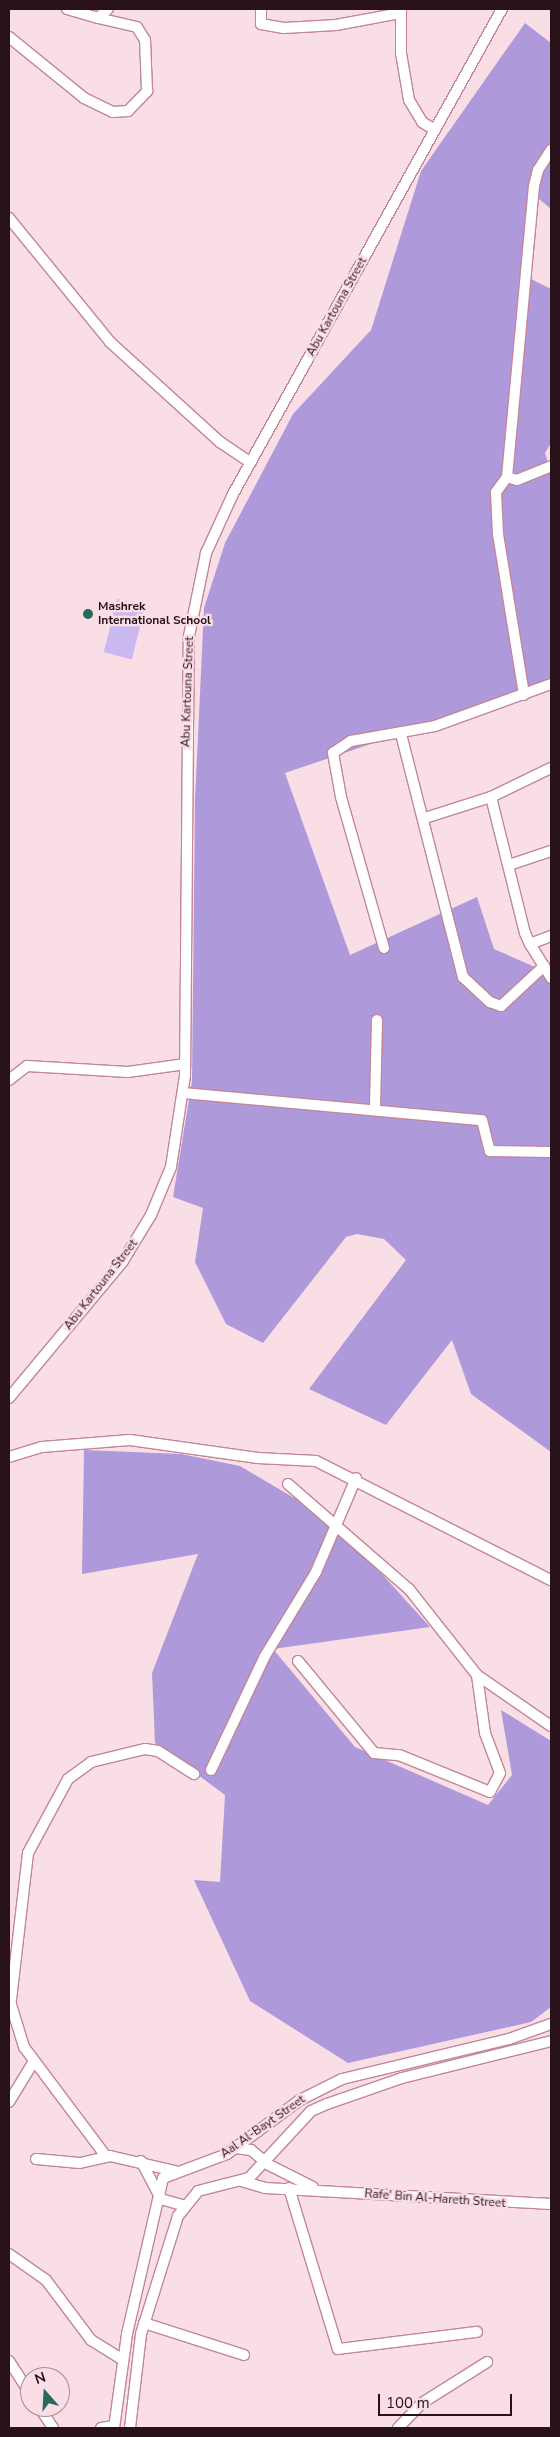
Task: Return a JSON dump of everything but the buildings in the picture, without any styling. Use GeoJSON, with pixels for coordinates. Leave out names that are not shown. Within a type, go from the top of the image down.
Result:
{"type":"FeatureCollection","features":[{"type":"Feature","properties":{"kind":"street"},"geometry":{"type":"LineString","coordinates":[[9,37],[84,98],[114,112],[128,111],[147,91],[145,40],[137,27],[67,9]]}},
{"type":"Feature","properties":{"kind":"street"},"geometry":{"type":"LineString","coordinates":[[98,18],[108,9]]}},
{"type":"Feature","properties":{"kind":"street"},"geometry":{"type":"LineString","coordinates":[[261,9],[261,24],[284,28],[336,25],[401,11],[400,53],[409,100],[422,122],[435,130]]}},
{"type":"Feature","properties":{"kind":"street","name":"Abu Kartouna Street"},"geometry":{"type":"LineString","coordinates":[[9,1398],[137,1240],[172,1167],[183,1093],[185,1064],[192,611],[206,553],[251,463],[502,9]]}},
{"type":"Feature","properties":{"kind":"street"},"geometry":{"type":"LineString","coordinates":[[524,694],[498,534],[496,492],[507,477],[531,212],[538,170],[551,150]]}},
{"type":"Feature","properties":{"kind":"street"},"geometry":{"type":"LineString","coordinates":[[9,218],[110,342],[220,442],[251,463]]}},
{"type":"Feature","properties":{"kind":"street"},"geometry":{"type":"LineString","coordinates":[[507,477],[517,480],[551,466]]}},
{"type":"Feature","properties":{"kind":"street"},"geometry":{"type":"LineString","coordinates":[[384,948],[332,756],[351,741],[401,734],[551,684]]}},
{"type":"Feature","properties":{"kind":"street"},"geometry":{"type":"LineString","coordinates":[[401,734],[464,977],[490,1002],[501,1006],[544,966]]}},
{"type":"Feature","properties":{"kind":"street"},"geometry":{"type":"LineString","coordinates":[[424,818],[491,796],[551,768]]}},
{"type":"Feature","properties":{"kind":"street"},"geometry":{"type":"LineString","coordinates":[[491,796],[530,944],[551,978]]}},
{"type":"Feature","properties":{"kind":"street"},"geometry":{"type":"LineString","coordinates":[[509,865],[551,850]]}},
{"type":"Feature","properties":{"kind":"street"},"geometry":{"type":"LineString","coordinates":[[530,944],[551,936]]}},
{"type":"Feature","properties":{"kind":"street"},"geometry":{"type":"LineString","coordinates":[[375,1108],[377,1020]]}},
{"type":"Feature","properties":{"kind":"street"},"geometry":{"type":"LineString","coordinates":[[9,1080],[27,1066],[128,1072],[185,1064]]}},
{"type":"Feature","properties":{"kind":"street"},"geometry":{"type":"LineString","coordinates":[[183,1093],[375,1108],[482,1120],[490,1151],[551,1152]]}},
{"type":"Feature","properties":{"kind":"street"},"geometry":{"type":"LineString","coordinates":[[9,1457],[42,1447],[140,1440],[258,1458],[316,1461],[356,1478],[551,1580]]}},
{"type":"Feature","properties":{"kind":"street"},"geometry":{"type":"LineString","coordinates":[[211,1770],[265,1656],[316,1572],[356,1478]]}},
{"type":"Feature","properties":{"kind":"street"},"geometry":{"type":"LineString","coordinates":[[288,1484],[337,1521],[413,1593],[476,1675],[551,1726]]}},
{"type":"Feature","properties":{"kind":"street"},"geometry":{"type":"LineString","coordinates":[[298,1661],[374,1754],[399,1755],[490,1792],[500,1773],[486,1732],[476,1675]]}},
{"type":"Feature","properties":{"kind":"street"},"geometry":{"type":"LineString","coordinates":[[105,2155],[21,2041],[10,1999],[28,1853],[68,1779],[91,1762],[152,1749],[194,1774]]}},
{"type":"Feature","properties":{"kind":"street","name":"Aal Al-Bayt Street"},"geometry":{"type":"LineString","coordinates":[[175,2171],[215,2160],[235,2148],[300,2100],[342,2079],[509,2039],[551,2024]]}},
{"type":"Feature","properties":{"kind":"street","name":"Aal Al-Bayt Street"},"geometry":{"type":"LineString","coordinates":[[241,2181],[256,2173],[262,2160],[311,2111],[402,2078],[551,2041]]}},
{"type":"Feature","properties":{"kind":"street"},"geometry":{"type":"LineString","coordinates":[[11,2096],[34,2060]]}},
{"type":"Feature","properties":{"kind":"street","name":"Rafe' Bin Al-Hareth Street"},"geometry":{"type":"LineString","coordinates":[[235,2148],[251,2150],[262,2160],[318,2189]]}},
{"type":"Feature","properties":{"kind":"street"},"geometry":{"type":"LineString","coordinates":[[36,2159],[80,2163],[105,2155],[141,2161],[175,2171]]}},
{"type":"Feature","properties":{"kind":"street"},"geometry":{"type":"LineString","coordinates":[[141,2161],[157,2192],[168,2204],[185,2206]]}},
{"type":"Feature","properties":{"kind":"street"},"geometry":{"type":"LineString","coordinates":[[101,2428],[114,2427],[122,2359],[157,2192],[163,2178],[175,2171]]}},
{"type":"Feature","properties":{"kind":"street"},"geometry":{"type":"LineString","coordinates":[[130,2428],[144,2323],[171,2233],[185,2206],[205,2187],[241,2181]]}},
{"type":"Feature","properties":{"kind":"street","name":"Rafe' Bin Al-Hareth Street"},"geometry":{"type":"LineString","coordinates":[[241,2181],[256,2187],[318,2189],[551,2204]]}},
{"type":"Feature","properties":{"kind":"street"},"geometry":{"type":"LineString","coordinates":[[289,2188],[338,2349],[477,2332]]}},
{"type":"Feature","properties":{"kind":"street"},"geometry":{"type":"LineString","coordinates":[[9,2254],[46,2280],[91,2340],[122,2359]]}},
{"type":"Feature","properties":{"kind":"street"},"geometry":{"type":"LineString","coordinates":[[144,2323],[244,2354]]}},
{"type":"Feature","properties":{"kind":"street"},"geometry":{"type":"LineString","coordinates":[[9,2361],[20,2378]]}},
{"type":"Feature","properties":{"kind":"street"},"geometry":{"type":"LineString","coordinates":[[398,2428],[422,2403],[486,2362]]}},
{"type":"Feature","properties":{"kind":"street"},"geometry":{"type":"LineString","coordinates":[[46,2417],[53,2428]]}},
{"type":"Feature","properties":{"kind":"shaded area"},"geometry":{"type":"Polygon","coordinates":[[[525,23],[551,43],[551,209],[532,193],[527,277],[551,289],[551,443],[545,453],[551,472],[551,683],[285,773],[350,955],[477,897],[494,949],[551,974],[551,1452],[471,1394],[452,1340],[386,1425],[309,1389],[406,1260],[384,1239],[357,1234],[346,1237],[263,1343],[226,1324],[195,1262],[203,1208],[173,1197],[192,1081],[195,800],[204,608],[225,543],[293,414],[371,330],[421,171],[525,23]]]}},
{"type":"Feature","properties":{"kind":"shaded area"},"geometry":{"type":"Polygon","coordinates":[[[117,599],[145,606],[132,659],[104,652],[117,599]]]}},
{"type":"Feature","properties":{"kind":"shaded area"},"geometry":{"type":"Polygon","coordinates":[[[84,1450],[181,1454],[240,1466],[323,1515],[371,1562],[430,1627],[273,1649],[355,1747],[488,1805],[512,1775],[501,1710],[551,1741],[551,2007],[531,2022],[348,2063],[250,2001],[194,1880],[220,1882],[225,1795],[155,1743],[152,1673],[198,1554],[82,1574],[84,1450]]]}},
{"type":"Feature","properties":{"kind":"place","name":"Mashrek International School"},"geometry":{"type":"Point","coordinates":[88,614]}}]}
